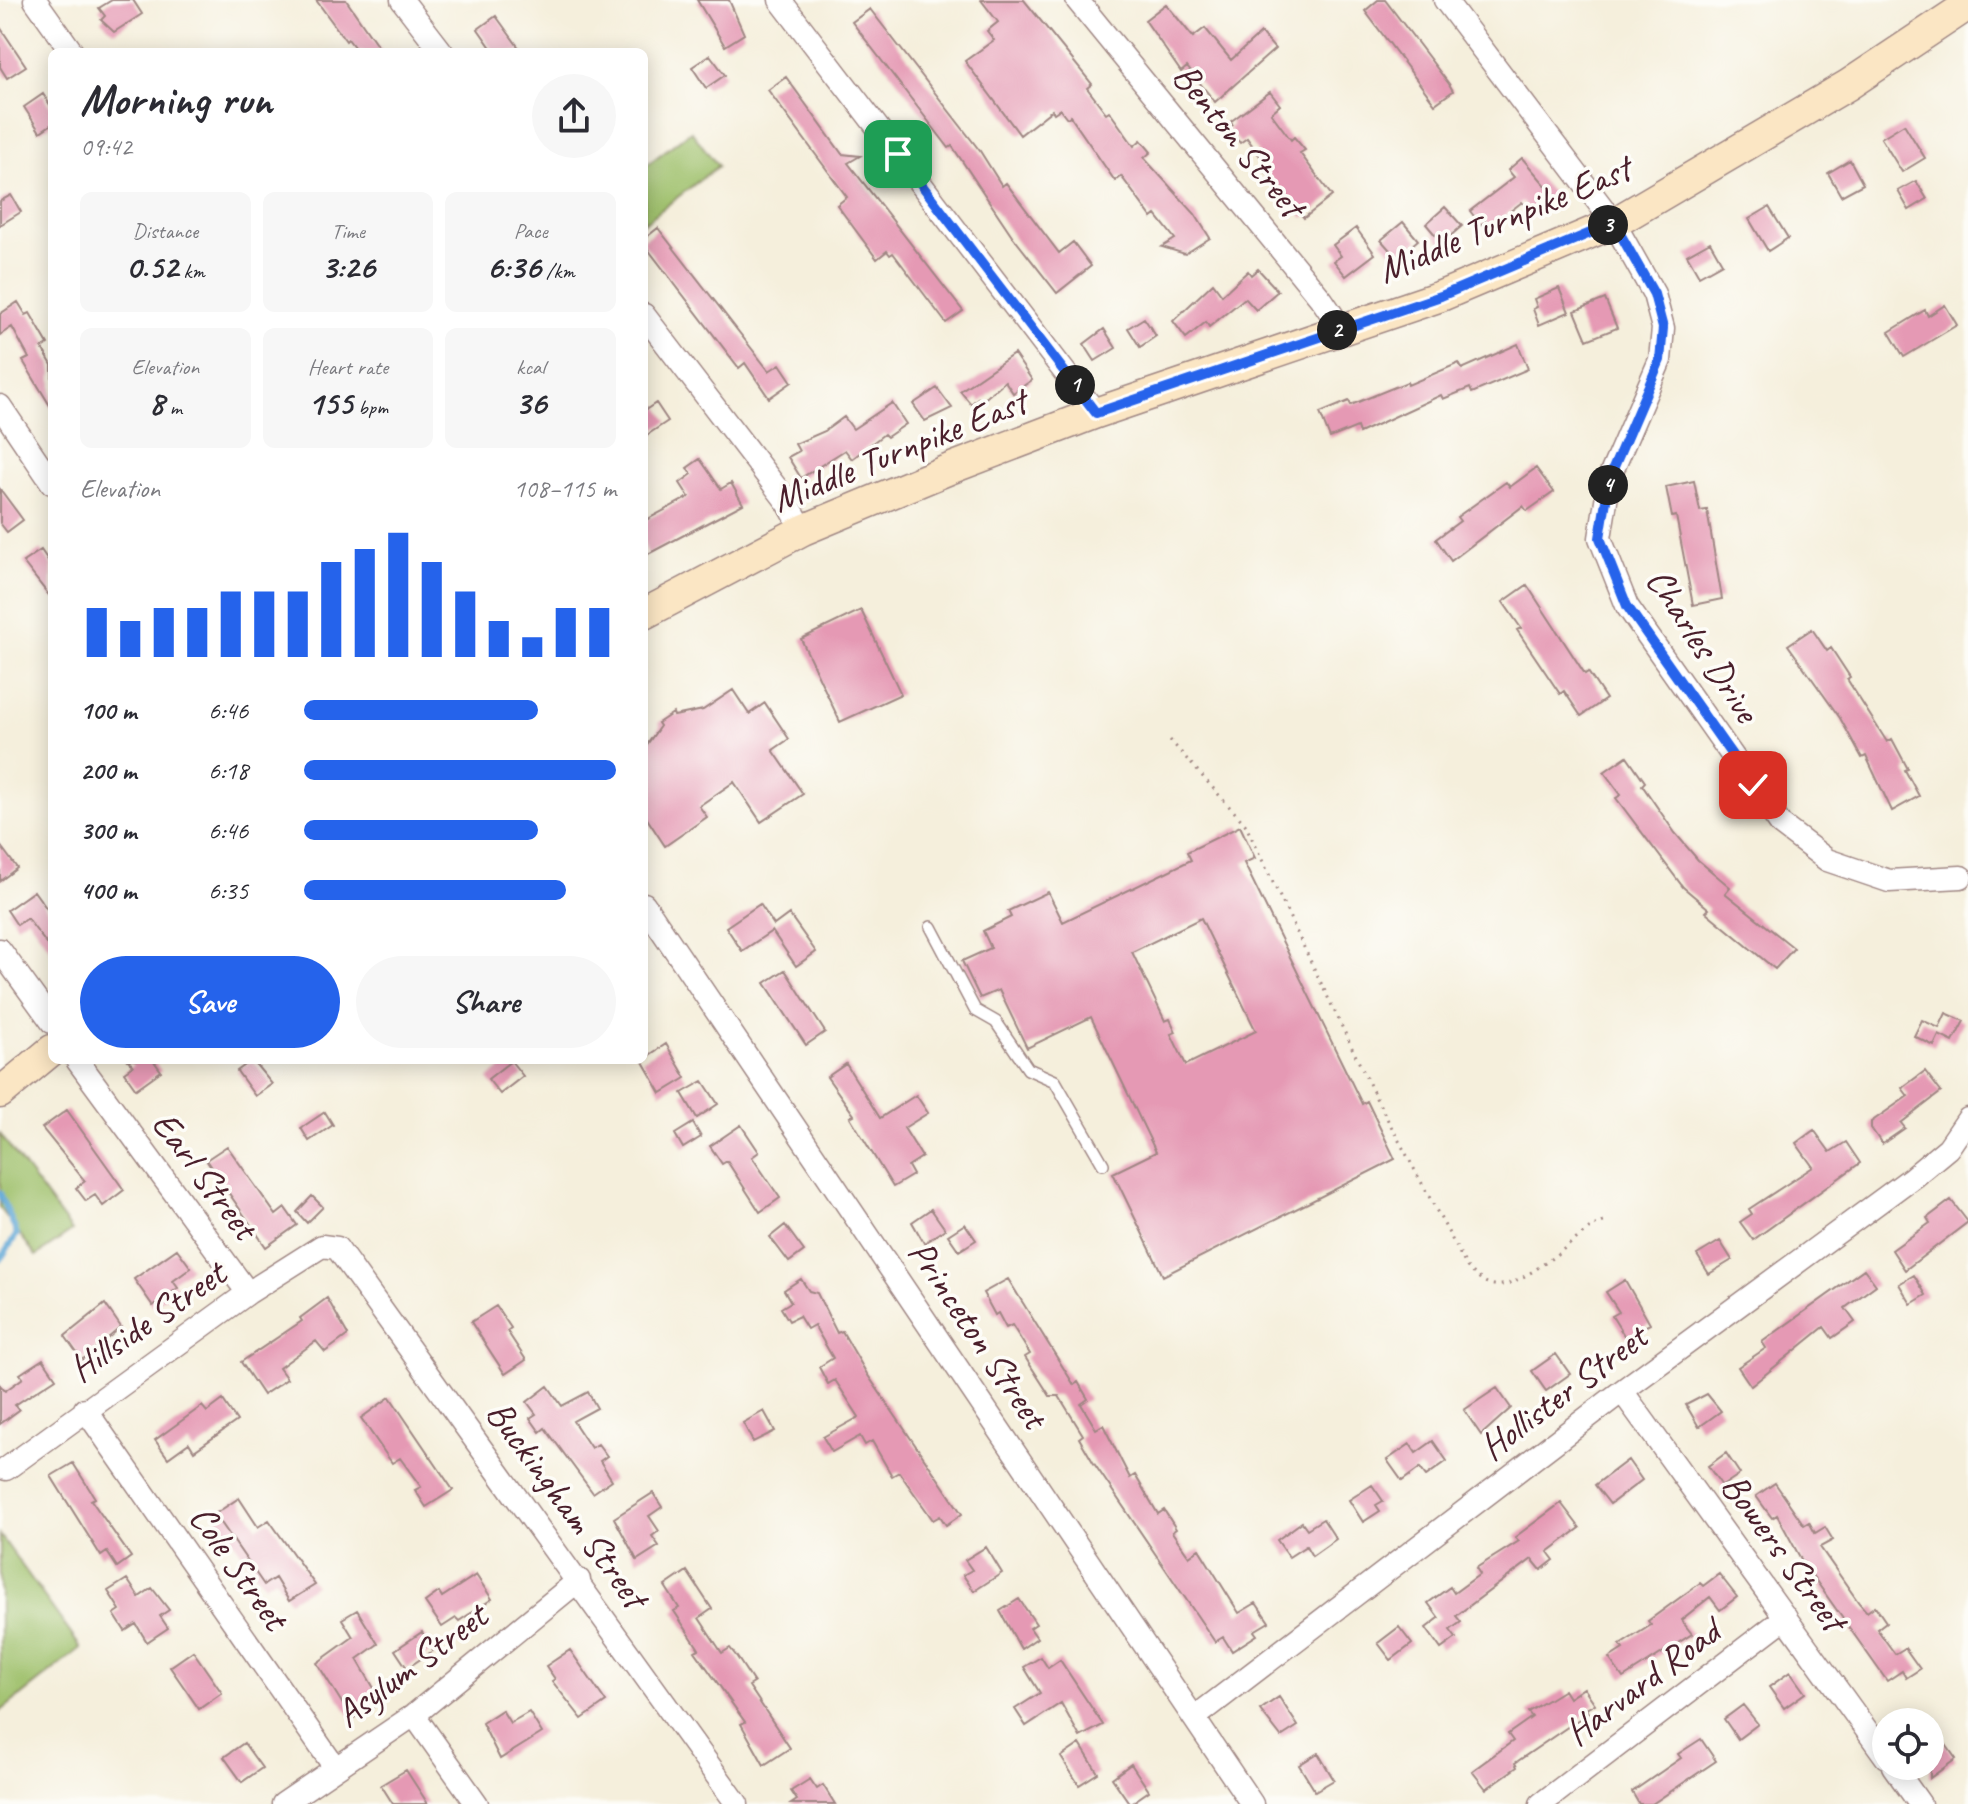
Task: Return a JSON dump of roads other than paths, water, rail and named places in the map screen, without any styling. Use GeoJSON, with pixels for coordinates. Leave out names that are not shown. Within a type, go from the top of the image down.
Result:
{"type":"FeatureCollection","features":[{"type":"Feature","properties":{"kind":"main road","name":"Middle Turnpike East"},"geometry":{"type":"LineString","coordinates":[[648,612],[803,530],[1096,413],[1441,296],[1614,223],[1848,85],[1968,5]]}},
{"type":"Feature","properties":{"kind":"main road"},"geometry":{"type":"LineString","coordinates":[[0,1093],[48,1053]]}},
{"type":"Feature","properties":{"kind":"street"},"geometry":{"type":"LineString","coordinates":[[35,0],[69,48]]}},
{"type":"Feature","properties":{"kind":"street"},"geometry":{"type":"LineString","coordinates":[[402,0],[439,48]]}},
{"type":"Feature","properties":{"kind":"street"},"geometry":{"type":"LineString","coordinates":[[780,0],[1096,413]]}},
{"type":"Feature","properties":{"kind":"street","name":"Benton Street"},"geometry":{"type":"LineString","coordinates":[[1077,0],[1322,300],[1341,328]]}},
{"type":"Feature","properties":{"kind":"street","name":"Charles Drive"},"geometry":{"type":"LineString","coordinates":[[1445,0],[1614,223],[1654,294],[1663,328],[1660,360],[1610,476],[1600,538],[1627,606],[1781,825],[1827,860],[1889,881],[1961,877]]}},
{"type":"Feature","properties":{"kind":"street"},"geometry":{"type":"LineString","coordinates":[[648,320],[788,503],[803,530]]}},
{"type":"Feature","properties":{"kind":"street"},"geometry":{"type":"LineString","coordinates":[[0,406],[48,477]]}},
{"type":"Feature","properties":{"kind":"street","name":"Princeton Street"},"geometry":{"type":"LineString","coordinates":[[648,910],[1252,1804]]}},
{"type":"Feature","properties":{"kind":"street"},"geometry":{"type":"LineString","coordinates":[[0,950],[48,1016]]}},
{"type":"Feature","properties":{"kind":"street","name":"Earl Street"},"geometry":{"type":"LineString","coordinates":[[80,1064],[248,1293]]}},
{"type":"Feature","properties":{"kind":"street","name":"Hollister Street"},"geometry":{"type":"LineString","coordinates":[[1194,1718],[1622,1391],[1913,1177],[1948,1148],[1968,1119]]}},
{"type":"Feature","properties":{"kind":"street","name":"Hillside Street"},"geometry":{"type":"LineString","coordinates":[[6,1469],[248,1293],[322,1246],[337,1248]]}},
{"type":"Feature","properties":{"kind":"street","name":"Buckingham Street"},"geometry":{"type":"LineString","coordinates":[[337,1248],[579,1580],[737,1804]]}},
{"type":"Feature","properties":{"kind":"street","name":"Bowers Street"},"geometry":{"type":"LineString","coordinates":[[1622,1391],[1872,1737]]}},
{"type":"Feature","properties":{"kind":"street","name":"Cole Street"},"geometry":{"type":"LineString","coordinates":[[85,1409],[334,1766]]}},
{"type":"Feature","properties":{"kind":"street","name":"Asylum Street"},"geometry":{"type":"LineString","coordinates":[[283,1804],[334,1766],[414,1715],[579,1580]]}},
{"type":"Feature","properties":{"kind":"street","name":"Harvard Road"},"geometry":{"type":"LineString","coordinates":[[1541,1804],[1786,1617]]}},
{"type":"Feature","properties":{"kind":"street"},"geometry":{"type":"LineString","coordinates":[[414,1715],[477,1804]]}},
{"type":"Feature","properties":{"kind":"street"},"geometry":{"type":"LineString","coordinates":[[1903,1780],[1920,1804]]}},
{"type":"Feature","properties":{"kind":"lane"},"geometry":{"type":"LineString","coordinates":[[931,927],[975,1010],[996,1022],[1028,1069],[1055,1081],[1103,1164]]}},
{"type":"Feature","properties":{"kind":"waterway"},"geometry":{"type":"LineString","coordinates":[[0,1193],[17,1234],[0,1260]]}}]}
